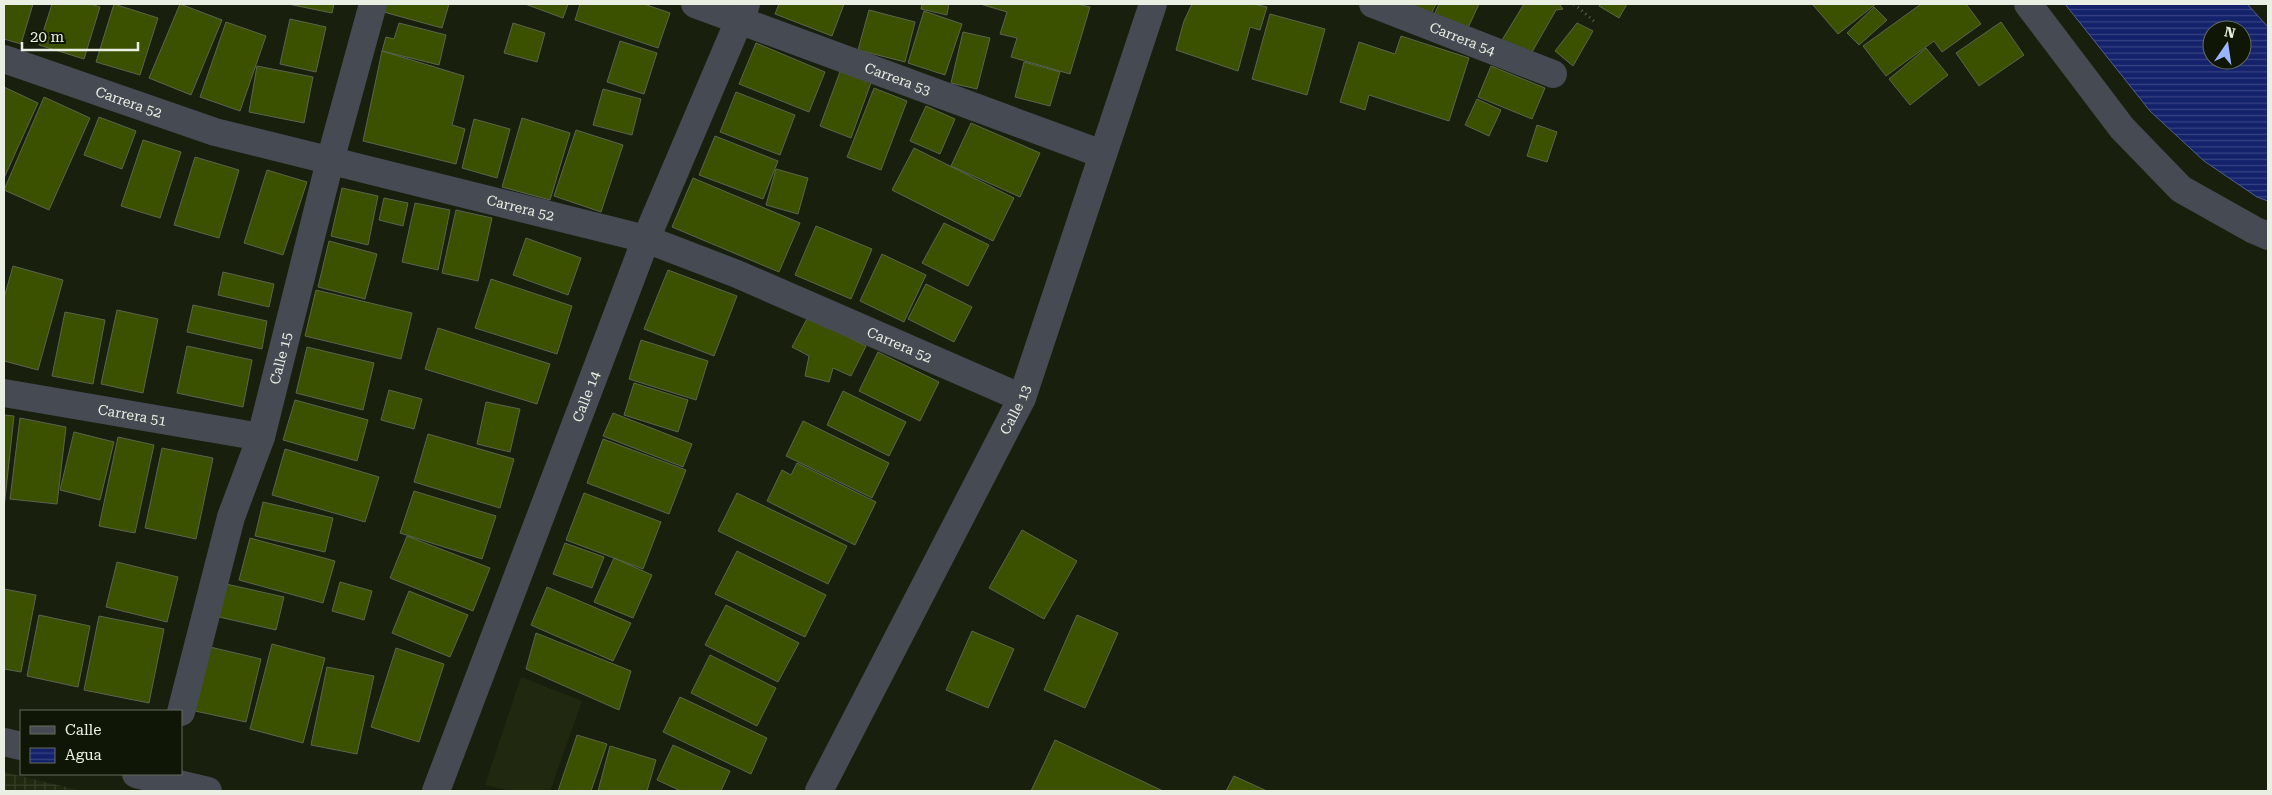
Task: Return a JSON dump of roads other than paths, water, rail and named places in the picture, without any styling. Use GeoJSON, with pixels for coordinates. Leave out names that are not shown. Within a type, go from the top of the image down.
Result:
{"type":"FeatureCollection","features":[{"type":"Feature","properties":{"kind":"street","name":"Calle 15"},"geometry":{"type":"LineString","coordinates":[[182,710],[231,516],[261,437],[330,162],[373,4]]}},
{"type":"Feature","properties":{"kind":"street","name":"Carrera 53"},"geometry":{"type":"LineString","coordinates":[[695,4],[743,12],[1102,154]]}},
{"type":"Feature","properties":{"kind":"street","name":"Calle 13"},"geometry":{"type":"LineString","coordinates":[[819,791],[1022,398],[1152,4]]}},
{"type":"Feature","properties":{"kind":"street","name":"Carrera 54"},"geometry":{"type":"LineString","coordinates":[[1374,4],[1553,74]]}},
{"type":"Feature","properties":{"kind":"street"},"geometry":{"type":"LineString","coordinates":[[2028,4],[2122,128],[2182,189],[2268,236]]}},
{"type":"Feature","properties":{"kind":"street","name":"Calle 14"},"geometry":{"type":"LineString","coordinates":[[436,791],[646,239],[743,12]]}},
{"type":"Feature","properties":{"kind":"street","name":"Carrera 52"},"geometry":{"type":"LineString","coordinates":[[4,60],[215,132],[646,239],[737,274],[1022,398]]}},
{"type":"Feature","properties":{"kind":"street","name":"Carrera 51"},"geometry":{"type":"LineString","coordinates":[[4,393],[261,437]]}},
{"type":"Feature","properties":{"kind":"street"},"geometry":{"type":"LineString","coordinates":[[4,742],[20,746]]}},
{"type":"Feature","properties":{"kind":"street"},"geometry":{"type":"LineString","coordinates":[[146,775],[165,777],[208,791]]}},
{"type":"Feature","properties":{"kind":"water"},"geometry":{"type":"Polygon","coordinates":[[[2065,4],[2247,4],[2268,27],[2268,201],[2257,197],[2204,161],[2150,111],[2065,4]]]}}]}
